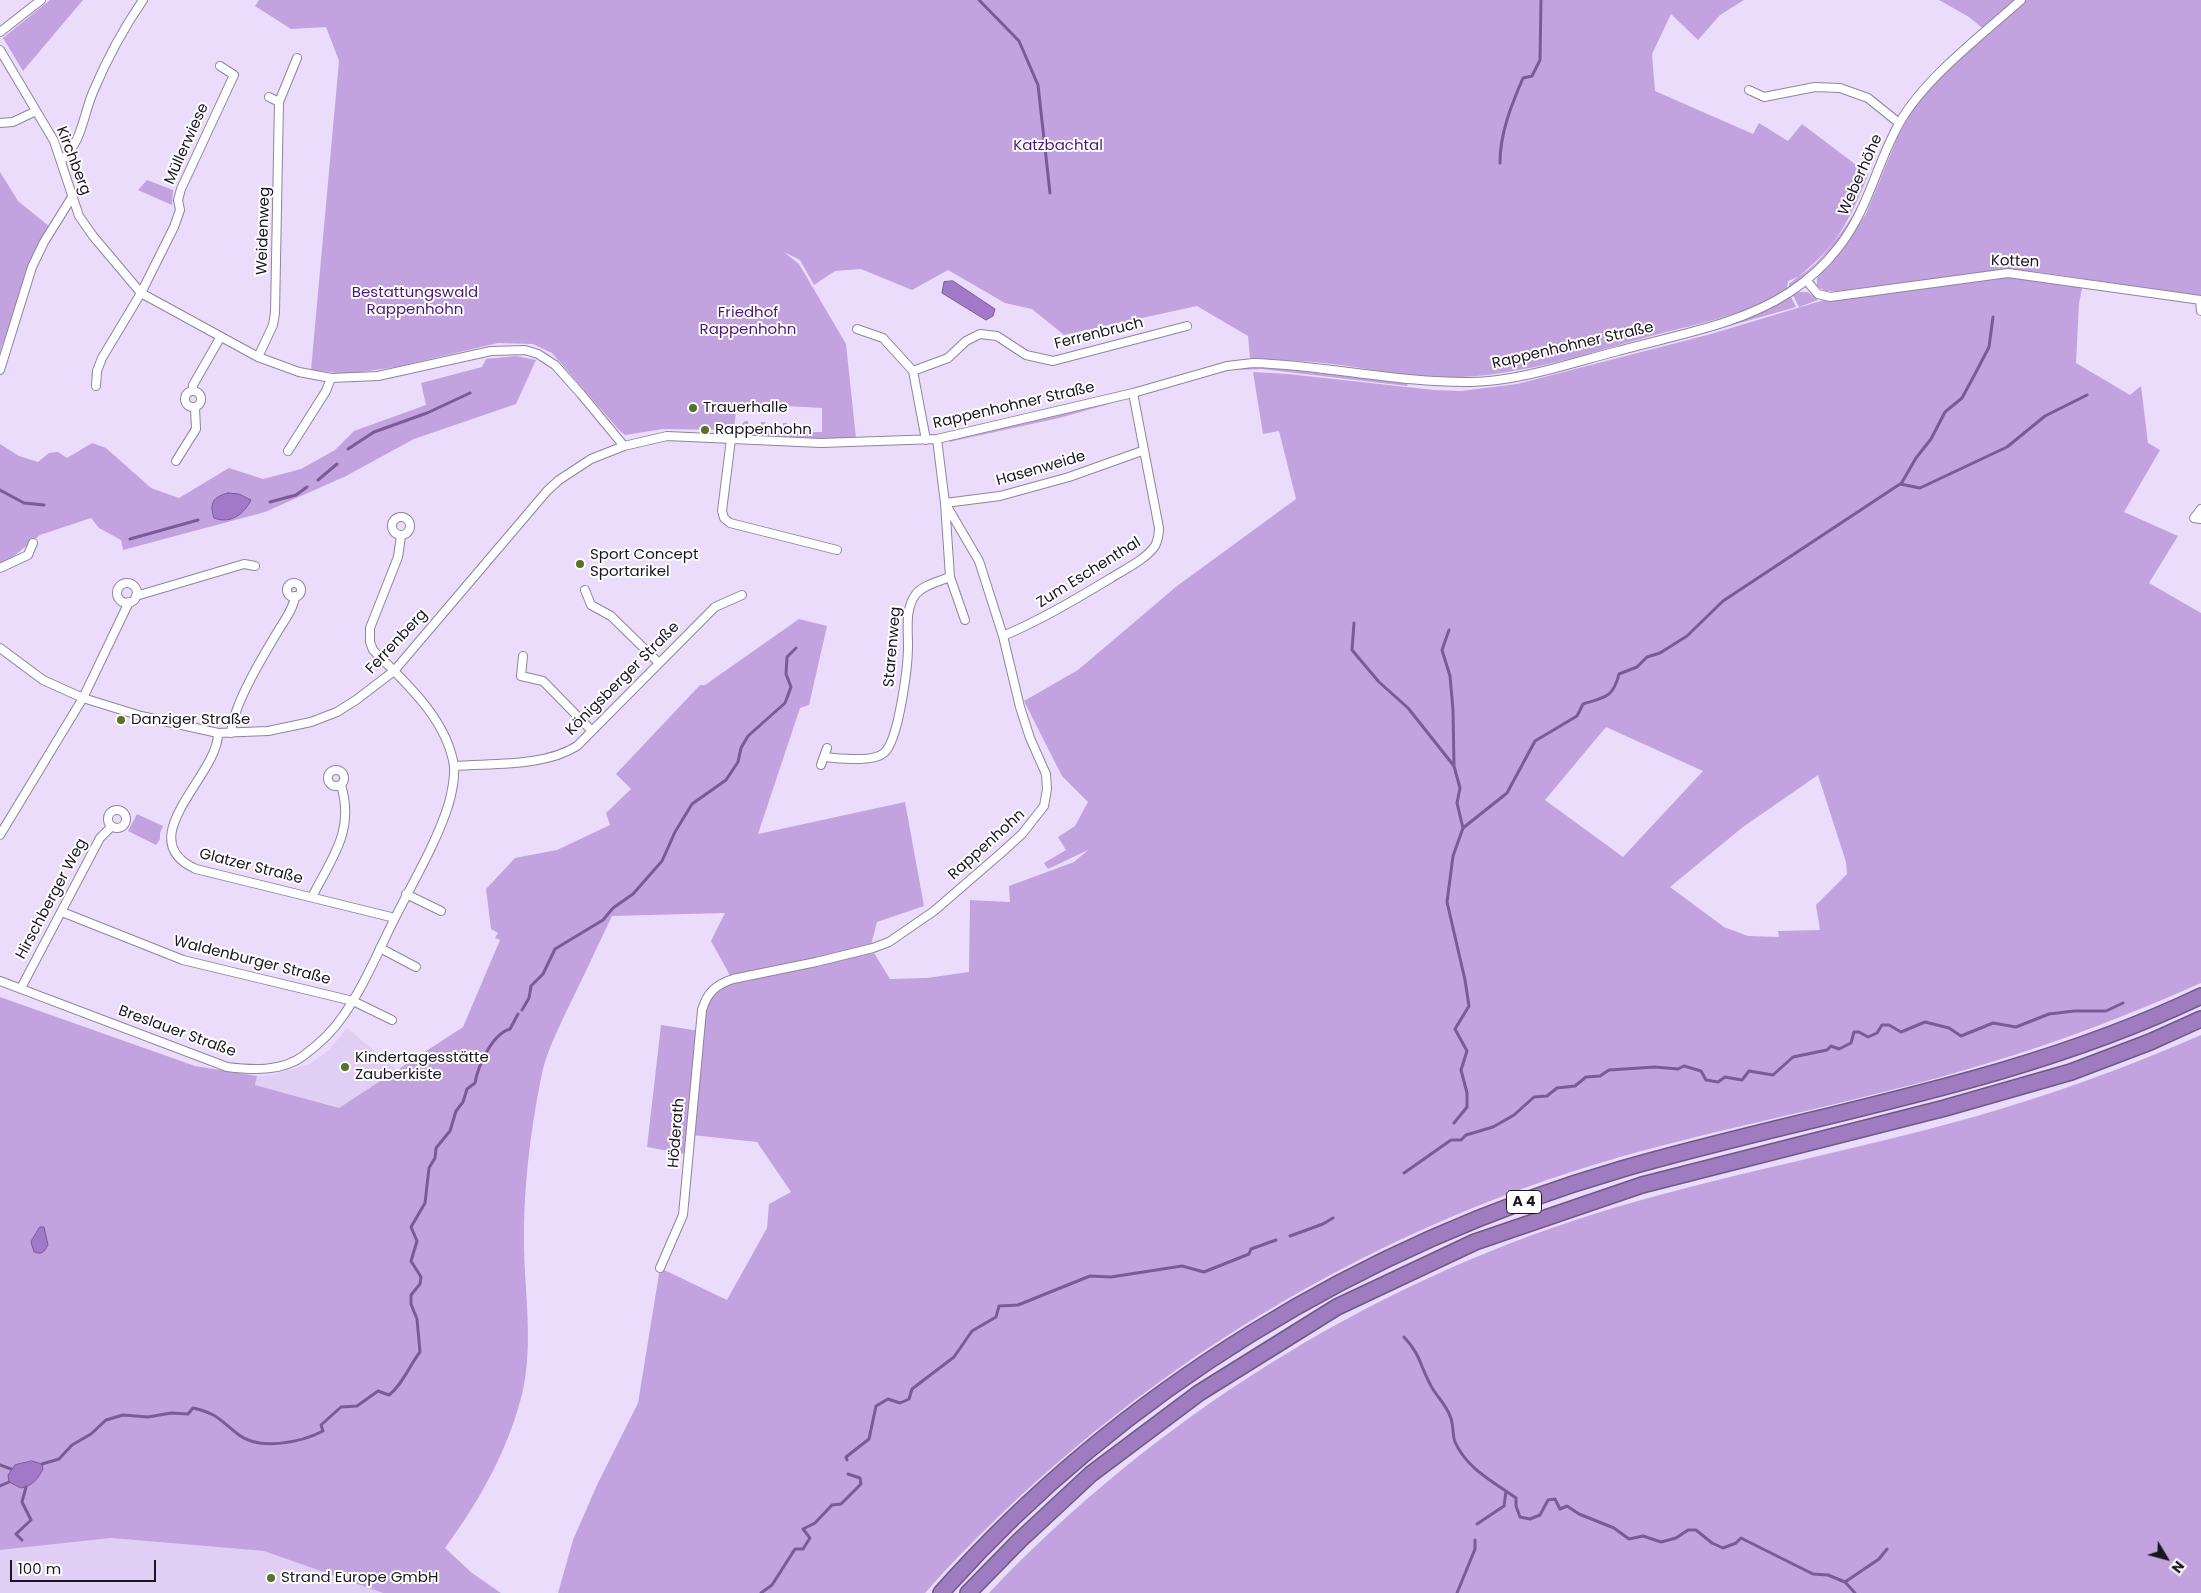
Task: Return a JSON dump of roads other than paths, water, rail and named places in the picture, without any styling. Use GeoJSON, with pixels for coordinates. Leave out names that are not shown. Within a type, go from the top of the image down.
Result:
{"type":"FeatureCollection","features":[{"type":"Feature","properties":{"kind":"highway","name":"A 4"},"geometry":{"type":"LineString","coordinates":[[941,1593],[1031,1502],[1077,1461],[1172,1387],[1271,1322],[1327,1290],[1416,1245],[1464,1224],[1559,1188],[1621,1169],[1910,1097],[2010,1070],[2094,1041],[2201,996]]}},
{"type":"Feature","properties":{"kind":"highway","name":"A 4"},"geometry":{"type":"LineString","coordinates":[[968,1593],[1020,1540],[1091,1474],[1199,1393],[1337,1307],[1475,1242],[1642,1185],[1945,1108],[2071,1072],[2150,1042],[2201,1019]]}},
{"type":"Feature","properties":{"kind":"street"},"geometry":{"type":"LineString","coordinates":[[0,32],[41,0]]}},
{"type":"Feature","properties":{"kind":"street"},"geometry":{"type":"LineString","coordinates":[[60,161],[73,150],[109,55],[143,0]]}},
{"type":"Feature","properties":{"kind":"street","name":"Weberhöhe"},"geometry":{"type":"LineString","coordinates":[[1806,280],[1825,263],[1852,229],[1871,194],[1899,123],[1925,88],[2022,0]]}},
{"type":"Feature","properties":{"kind":"street","name":"Kirchberg"},"geometry":{"type":"LineString","coordinates":[[0,50],[54,141],[79,216],[140,294]]}},
{"type":"Feature","properties":{"kind":"street","name":"Weidenweg"},"geometry":{"type":"LineString","coordinates":[[258,358],[271,330],[275,313],[279,102],[297,58]]}},
{"type":"Feature","properties":{"kind":"street","name":"Müllerwiese"},"geometry":{"type":"LineString","coordinates":[[140,294],[180,210],[178,200],[181,189],[234,75],[220,66]]}},
{"type":"Feature","properties":{"kind":"street","name":"Weberhöhe"},"geometry":{"type":"LineString","coordinates":[[1749,90],[1764,97],[1814,87],[1847,89],[1868,98],[1899,123]]}},
{"type":"Feature","properties":{"kind":"street"},"geometry":{"type":"LineString","coordinates":[[269,97],[279,102]]}},
{"type":"Feature","properties":{"kind":"street"},"geometry":{"type":"LineString","coordinates":[[0,123],[12,122],[36,110]]}},
{"type":"Feature","properties":{"kind":"street"},"geometry":{"type":"LineString","coordinates":[[0,370],[32,267],[44,242],[72,197]]}},
{"type":"Feature","properties":{"kind":"street","name":"Kotten"},"geometry":{"type":"LineString","coordinates":[[1806,280],[1818,294],[1830,297],[2008,273],[2200,300],[2201,312]]}},
{"type":"Feature","properties":{"kind":"street","name":"Rappenhohner Straße"},"geometry":{"type":"LineString","coordinates":[[624,446],[666,436],[821,443],[937,439],[1133,393],[1227,366],[1252,363],[1342,371],[1411,381],[1475,382],[1514,377],[1733,319],[1774,301],[1806,280]]}},
{"type":"Feature","properties":{"kind":"street"},"geometry":{"type":"LineString","coordinates":[[96,386],[96,371],[102,358],[140,294],[258,358],[298,372],[331,378],[378,376],[491,351],[526,350],[538,354],[555,365],[624,446]]}},
{"type":"Feature","properties":{"kind":"street","name":"Ferrenbruch"},"geometry":{"type":"LineString","coordinates":[[913,371],[948,358],[966,341],[980,334],[997,336],[1026,355],[1053,361],[1187,326]]}},
{"type":"Feature","properties":{"kind":"street"},"geometry":{"type":"LineString","coordinates":[[857,329],[883,338],[913,371],[926,440]]}},
{"type":"Feature","properties":{"kind":"street"},"geometry":{"type":"LineString","coordinates":[[176,462],[196,429],[195,408],[188,406],[185,399],[187,394],[193,391],[193,385],[220,338]]}},
{"type":"Feature","properties":{"kind":"street"},"geometry":{"type":"LineString","coordinates":[[288,451],[326,391],[331,378]]}},
{"type":"Feature","properties":{"kind":"street","name":"Zum Eschenthal"},"geometry":{"type":"LineString","coordinates":[[1003,636],[1036,622],[1132,566],[1154,547],[1159,535],[1142,451],[1133,393]]}},
{"type":"Feature","properties":{"kind":"street"},"geometry":{"type":"LineString","coordinates":[[731,439],[722,511],[724,518],[730,523],[837,550]]}},
{"type":"Feature","properties":{"kind":"street","name":"Rappenhohn"},"geometry":{"type":"LineString","coordinates":[[937,439],[945,503],[950,577]]}},
{"type":"Feature","properties":{"kind":"street","name":"Ferrenberg"},"geometry":{"type":"LineString","coordinates":[[0,648],[42,680],[83,698],[141,716],[218,733],[268,731],[310,722],[337,712],[394,671],[547,491],[591,459],[624,446]]}},
{"type":"Feature","properties":{"kind":"street","name":"Hasenweide"},"geometry":{"type":"LineString","coordinates":[[945,503],[1000,496],[1069,477],[1142,451]]}},
{"type":"Feature","properties":{"kind":"street","name":"Rappenhohn"},"geometry":{"type":"LineString","coordinates":[[706,997],[722,983],[733,979],[835,958],[889,942],[934,910],[1017,839],[1038,817],[1047,798],[1046,774],[1030,738],[1020,707],[1003,636],[979,561],[945,503]]}},
{"type":"Feature","properties":{"kind":"street"},"geometry":{"type":"LineString","coordinates":[[2201,509],[2194,518],[2201,519]]}},
{"type":"Feature","properties":{"kind":"street","name":"Breslauer Straße"},"geometry":{"type":"LineString","coordinates":[[0,981],[227,1067],[253,1070],[286,1064],[302,1058],[332,1031],[353,1000],[380,948],[444,818],[453,790],[454,766],[449,748],[435,719],[394,671],[373,650],[368,635],[398,557],[401,536]]}},
{"type":"Feature","properties":{"kind":"street"},"geometry":{"type":"LineString","coordinates":[[0,568],[28,555],[34,544]]}},
{"type":"Feature","properties":{"kind":"street"},"geometry":{"type":"LineString","coordinates":[[0,835],[83,698],[129,602],[136,596],[244,564],[255,566]]}},
{"type":"Feature","properties":{"kind":"street"},"geometry":{"type":"LineString","coordinates":[[950,577],[965,620]]}},
{"type":"Feature","properties":{"kind":"street","name":"Starenweg"},"geometry":{"type":"LineString","coordinates":[[824,757],[852,760],[884,753],[894,732],[898,700],[908,664],[910,602],[919,591],[950,577]]}},
{"type":"Feature","properties":{"kind":"street"},"geometry":{"type":"LineString","coordinates":[[129,602],[123,602],[118,598],[117,591],[120,586],[126,583],[132,584],[136,590],[136,596]]}},
{"type":"Feature","properties":{"kind":"street"},"geometry":{"type":"LineString","coordinates":[[585,590],[591,604],[612,616],[659,663]]}},
{"type":"Feature","properties":{"kind":"street","name":"Königsberger Straße"},"geometry":{"type":"LineString","coordinates":[[454,766],[557,757],[577,746],[715,607],[742,595]]}},
{"type":"Feature","properties":{"kind":"street"},"geometry":{"type":"LineString","coordinates":[[232,733],[235,718],[252,679],[291,607],[294,596]]}},
{"type":"Feature","properties":{"kind":"street"},"geometry":{"type":"LineString","coordinates":[[523,656],[521,676],[543,681],[592,731]]}},
{"type":"Feature","properties":{"kind":"street","name":"Glatzer Straße"},"geometry":{"type":"LineString","coordinates":[[218,733],[213,756],[174,822],[171,839],[173,849],[181,861],[196,869],[394,918]]}},
{"type":"Feature","properties":{"kind":"street"},"geometry":{"type":"LineString","coordinates":[[821,765],[827,748]]}},
{"type":"Feature","properties":{"kind":"street"},"geometry":{"type":"LineString","coordinates":[[312,897],[344,832],[346,807],[340,785]]}},
{"type":"Feature","properties":{"kind":"street","name":"Hirschberger Weg"},"geometry":{"type":"LineString","coordinates":[[21,988],[100,838],[112,826]]}},
{"type":"Feature","properties":{"kind":"street"},"geometry":{"type":"LineString","coordinates":[[406,894],[440,911]]}},
{"type":"Feature","properties":{"kind":"street","name":"Waldenburger Straße"},"geometry":{"type":"LineString","coordinates":[[62,912],[184,960],[353,1000]]}},
{"type":"Feature","properties":{"kind":"street"},"geometry":{"type":"LineString","coordinates":[[380,948],[416,967]]}},
{"type":"Feature","properties":{"kind":"street","name":"Höderath"},"geometry":{"type":"LineString","coordinates":[[660,1268],[683,1215],[702,1010],[706,997]]}},
{"type":"Feature","properties":{"kind":"street"},"geometry":{"type":"LineString","coordinates":[[353,1000],[392,1020]]}},
{"type":"Feature","properties":{"kind":"waterway"},"geometry":{"type":"LineString","coordinates":[[979,0],[1019,41],[1038,85],[1050,193]]}},
{"type":"Feature","properties":{"kind":"waterway"},"geometry":{"type":"LineString","coordinates":[[1500,163],[1504,130],[1514,99],[1523,78],[1532,76],[1540,60],[1541,0]]}},
{"type":"Feature","properties":{"kind":"waterway"},"geometry":{"type":"LineString","coordinates":[[1901,484],[1916,458],[1931,439],[1945,412],[1962,398],[1989,347],[1993,317]]}},
{"type":"Feature","properties":{"kind":"waterway"},"geometry":{"type":"LineString","coordinates":[[348,449],[374,432],[427,413],[470,393]]}},
{"type":"Feature","properties":{"kind":"waterway"},"geometry":{"type":"LineString","coordinates":[[1454,1123],[1467,1107],[1467,1093],[1461,1070],[1467,1051],[1455,1029],[1469,1006],[1447,902],[1453,856],[1463,828],[1507,793],[1535,741],[1577,716],[1583,704],[1597,700],[1611,692],[1619,674],[1637,667],[1647,657],[1660,653],[1687,636],[1723,601],[1900,484],[1920,488],[2007,447],[2045,416],[2087,395]]}},
{"type":"Feature","properties":{"kind":"waterway"},"geometry":{"type":"LineString","coordinates":[[318,480],[337,464]]}},
{"type":"Feature","properties":{"kind":"waterway"},"geometry":{"type":"LineString","coordinates":[[270,502],[296,495],[307,487]]}},
{"type":"Feature","properties":{"kind":"waterway"},"geometry":{"type":"LineString","coordinates":[[0,490],[24,503],[44,505]]}},
{"type":"Feature","properties":{"kind":"waterway"},"geometry":{"type":"LineString","coordinates":[[130,539],[198,520]]}},
{"type":"Feature","properties":{"kind":"waterway"},"geometry":{"type":"LineString","coordinates":[[1354,623],[1352,650],[1379,682],[1408,708],[1454,766],[1460,788],[1457,803],[1463,828]]}},
{"type":"Feature","properties":{"kind":"waterway"},"geometry":{"type":"LineString","coordinates":[[1449,630],[1442,650],[1450,676],[1454,765]]}},
{"type":"Feature","properties":{"kind":"waterway"},"geometry":{"type":"LineString","coordinates":[[522,1010],[529,998],[531,986],[543,974],[555,949],[603,920],[613,908],[633,894],[662,861],[675,832],[692,804],[726,780],[738,762],[741,748],[748,736],[785,703],[791,687],[786,674],[787,657],[796,648]]}},
{"type":"Feature","properties":{"kind":"waterway"},"geometry":{"type":"LineString","coordinates":[[1404,1173],[1451,1140],[1461,1140],[1466,1135],[1493,1127],[1514,1115],[1534,1097],[1547,1096],[1557,1088],[1575,1086],[1586,1077],[1600,1076],[1609,1070],[1655,1067],[1678,1069],[1684,1066],[1701,1071],[1706,1080],[1718,1082],[1725,1077],[1742,1080],[1749,1071],[1773,1075],[1793,1057],[1827,1050],[1831,1046],[1839,1049],[1851,1043],[1854,1032],[1859,1032],[1868,1037],[1877,1033],[1882,1025],[1889,1025],[1901,1032],[1925,1022],[1949,1028],[1961,1036],[1993,1023],[2016,1027],[2049,1014],[2074,1011],[2106,1011],[2123,1003]]}},
{"type":"Feature","properties":{"kind":"waterway"},"geometry":{"type":"LineString","coordinates":[[42,1464],[59,1459],[72,1445],[91,1434],[106,1420],[123,1415],[148,1417],[171,1413],[188,1414],[193,1408],[214,1415],[248,1440],[258,1443],[281,1443],[304,1439],[323,1431],[321,1425],[341,1407],[357,1406],[378,1391],[389,1395],[394,1391],[420,1352],[417,1319],[411,1304],[411,1295],[420,1284],[421,1277],[411,1261],[417,1241],[411,1227],[425,1203],[429,1168],[435,1158],[436,1148],[450,1131],[456,1111],[463,1102],[467,1089],[475,1083],[479,1068],[487,1052],[497,1037],[510,1029],[518,1014]]}},
{"type":"Feature","properties":{"kind":"waterway"},"geometry":{"type":"LineString","coordinates":[[1290,1236],[1323,1224],[1333,1218]]}},
{"type":"Feature","properties":{"kind":"waterway"},"geometry":{"type":"LineString","coordinates":[[847,1460],[846,1457],[869,1439],[876,1406],[888,1399],[900,1403],[909,1399],[912,1389],[954,1357],[972,1331],[996,1317],[999,1306],[1018,1305],[1090,1276],[1111,1277],[1182,1266],[1204,1272],[1249,1254],[1251,1249],[1276,1240]]}},
{"type":"Feature","properties":{"kind":"waterway"},"geometry":{"type":"LineString","coordinates":[[1404,1337],[1413,1349],[1432,1388],[1448,1412],[1452,1422],[1455,1442],[1460,1452],[1482,1474],[1516,1498],[1516,1506],[1520,1517],[1530,1519],[1540,1515],[1548,1500],[1555,1499],[1560,1509],[1567,1506],[1579,1514],[1614,1528],[1629,1539],[1643,1536],[1661,1542],[1676,1538],[1688,1530],[1696,1530],[1712,1543],[1723,1548],[1736,1543],[1741,1538],[1813,1574],[1828,1575],[1845,1582],[1855,1593]]}},
{"type":"Feature","properties":{"kind":"waterway"},"geometry":{"type":"LineString","coordinates":[[0,1465],[11,1469]]}},
{"type":"Feature","properties":{"kind":"waterway"},"geometry":{"type":"LineString","coordinates":[[761,1593],[772,1585],[795,1549],[803,1549],[810,1538],[803,1529],[815,1523],[832,1505],[841,1504],[861,1484],[860,1478],[848,1474]]}},
{"type":"Feature","properties":{"kind":"waterway"},"geometry":{"type":"LineString","coordinates":[[0,1486],[9,1482]]}},
{"type":"Feature","properties":{"kind":"waterway"},"geometry":{"type":"LineString","coordinates":[[22,1540],[16,1534],[31,1520],[22,1502],[26,1487]]}},
{"type":"Feature","properties":{"kind":"waterway"},"geometry":{"type":"LineString","coordinates":[[1477,1524],[1504,1506],[1506,1491]]}},
{"type":"Feature","properties":{"kind":"waterway"},"geometry":{"type":"LineString","coordinates":[[1457,1593],[1475,1549],[1475,1540]]}},
{"type":"Feature","properties":{"kind":"waterway"},"geometry":{"type":"LineString","coordinates":[[1845,1582],[1879,1559],[1887,1549]]}},
{"type":"Feature","properties":{"kind":"place","name":"Trauerhalle"},"geometry":{"type":"Point","coordinates":[693,408]}},
{"type":"Feature","properties":{"kind":"place","name":"Rappenhohn"},"geometry":{"type":"Point","coordinates":[705,430]}},
{"type":"Feature","properties":{"kind":"place","name":"Sport Concept Sportarikel"},"geometry":{"type":"Point","coordinates":[580,564]}},
{"type":"Feature","properties":{"kind":"place","name":"Danziger Straße"},"geometry":{"type":"Point","coordinates":[121,720]}},
{"type":"Feature","properties":{"kind":"place","name":"Kindertagesstätte Zauberkiste"},"geometry":{"type":"Point","coordinates":[345,1067]}},
{"type":"Feature","properties":{"kind":"place","name":"Strand Europe GmbH"},"geometry":{"type":"Point","coordinates":[271,1578]}},
{"type":"Feature","properties":{"kind":"park label","name":"Katzbachtal"},"geometry":{"type":"Point","coordinates":[1058,146]}},
{"type":"Feature","properties":{"kind":"park label","name":"Bestattungswald Rappenhohn"},"geometry":{"type":"Point","coordinates":[415,302]}},
{"type":"Feature","properties":{"kind":"park label","name":"Friedhof Rappenhohn"},"geometry":{"type":"Point","coordinates":[748,322]}}]}
